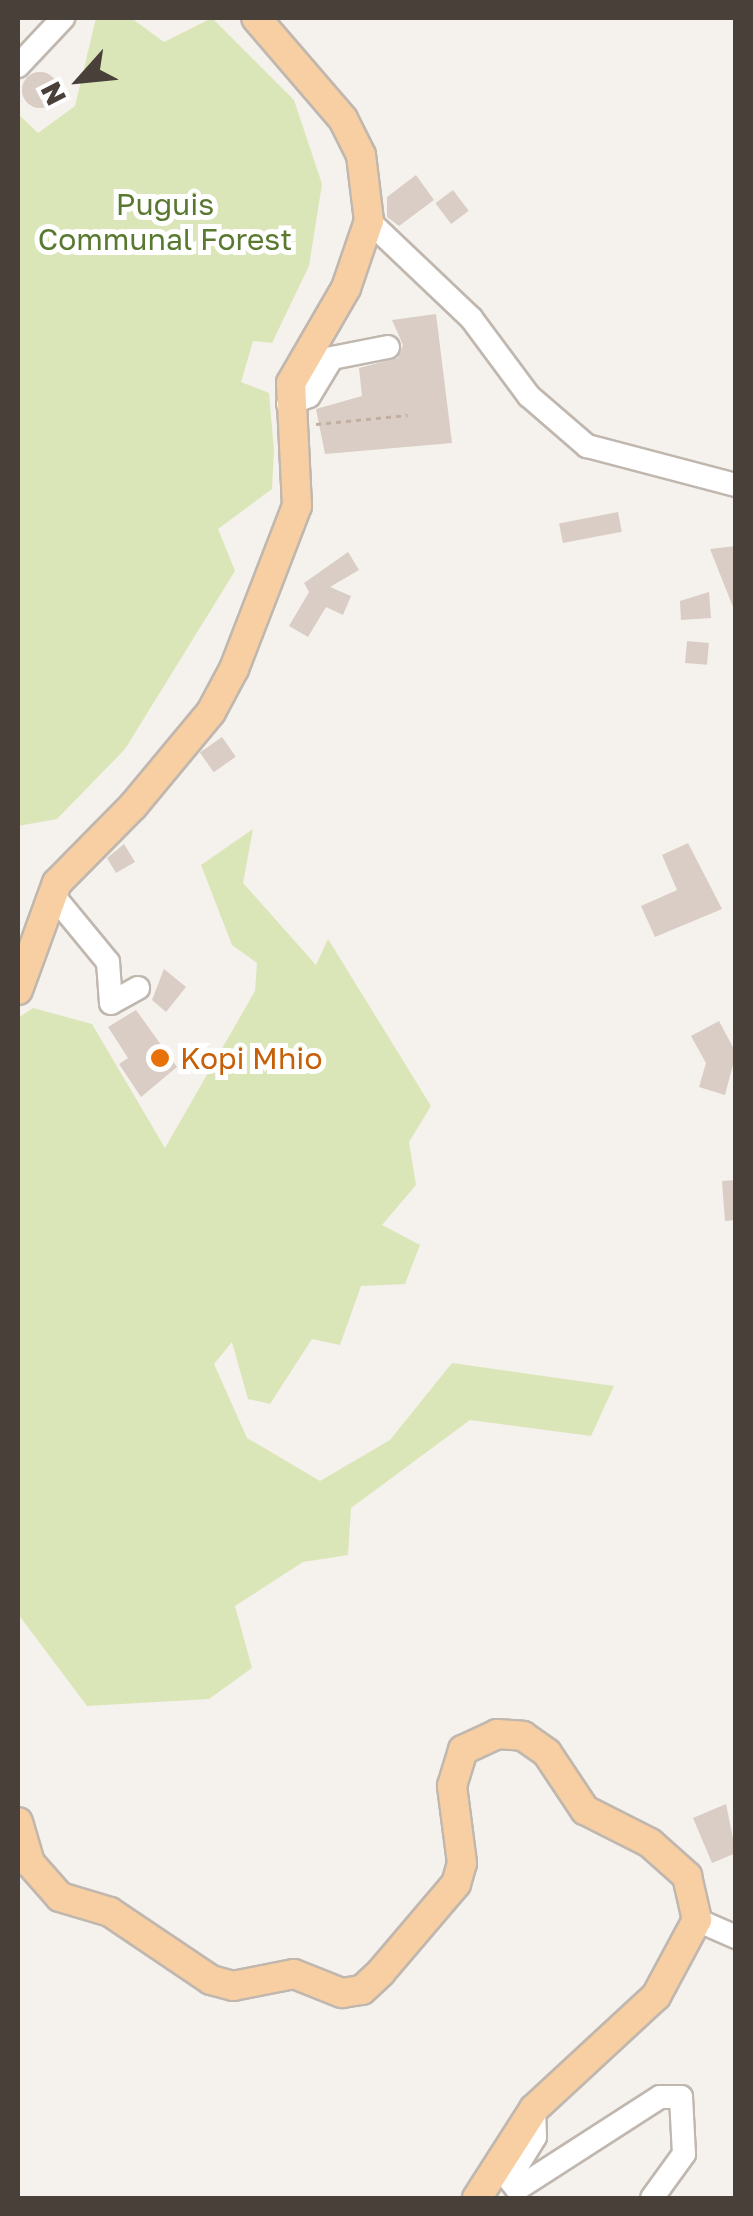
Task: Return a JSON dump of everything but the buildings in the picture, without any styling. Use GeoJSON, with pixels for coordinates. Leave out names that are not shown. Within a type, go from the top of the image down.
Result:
{"type":"FeatureCollection","features":[{"type":"Feature","properties":{"kind":"main road"},"geometry":{"type":"LineString","coordinates":[[18,990],[47,906],[210,712],[234,669],[296,506],[289,415],[300,363],[346,288],[369,221],[361,155],[344,119],[256,18]]}},
{"type":"Feature","properties":{"kind":"main road"},"geometry":{"type":"LineString","coordinates":[[18,1822],[30,1864],[51,1890],[110,1912],[212,1980],[233,1986],[294,1974],[342,1993],[362,1990],[456,1884],[462,1863],[453,1765],[478,1738],[523,1736],[547,1753],[585,1810],[679,1867],[697,1920],[656,1996],[534,2109],[477,2198]]}},
{"type":"Feature","properties":{"kind":"street"},"geometry":{"type":"LineString","coordinates":[[18,66],[62,18]]}},
{"type":"Feature","properties":{"kind":"street"},"geometry":{"type":"LineString","coordinates":[[369,221],[471,318],[529,396],[587,446],[736,485]]}},
{"type":"Feature","properties":{"kind":"street"},"geometry":{"type":"LineString","coordinates":[[289,415],[309,396],[332,358],[388,347]]}},
{"type":"Feature","properties":{"kind":"street"},"geometry":{"type":"LineString","coordinates":[[18,954],[47,906],[108,962],[111,1004],[138,988]]}},
{"type":"Feature","properties":{"kind":"street"},"geometry":{"type":"LineString","coordinates":[[697,1920],[736,1937]]}},
{"type":"Feature","properties":{"kind":"street"},"geometry":{"type":"LineString","coordinates":[[534,2109],[535,2137],[509,2179],[517,2190],[660,2097],[682,2097],[684,2154],[652,2198]]}},
{"type":"Feature","properties":{"kind":"path"},"geometry":{"type":"LineString","coordinates":[[289,415],[408,415]]}},
{"type":"Feature","properties":{"kind":"green space","name":"Puguis Communal Forest"},"geometry":{"type":"Polygon","coordinates":[[[96,18],[131,18],[164,42],[212,18],[294,100],[322,184],[309,266],[272,343],[253,341],[241,382],[269,393],[274,451],[272,489],[218,529],[235,571],[125,749],[57,819],[18,826],[18,114],[38,133],[75,106],[96,18]]]}},
{"type":"Feature","properties":{"kind":"green space"},"geometry":{"type":"Polygon","coordinates":[[[253,829],[243,883],[316,965],[328,939],[431,1106],[409,1142],[416,1185],[382,1225],[420,1245],[405,1284],[361,1286],[340,1345],[312,1339],[270,1404],[248,1399],[232,1342],[214,1364],[247,1438],[320,1481],[390,1440],[452,1363],[614,1386],[591,1436],[470,1420],[351,1508],[348,1555],[303,1562],[235,1606],[252,1668],[209,1699],[87,1706],[18,1614],[18,1018],[33,1008],[92,1024],[165,1148],[255,991],[257,963],[232,945],[201,865],[253,829]]]}},
{"type":"Feature","properties":{"kind":"place","name":"Kopi Mhio"},"geometry":{"type":"Point","coordinates":[160,1058]}}]}
